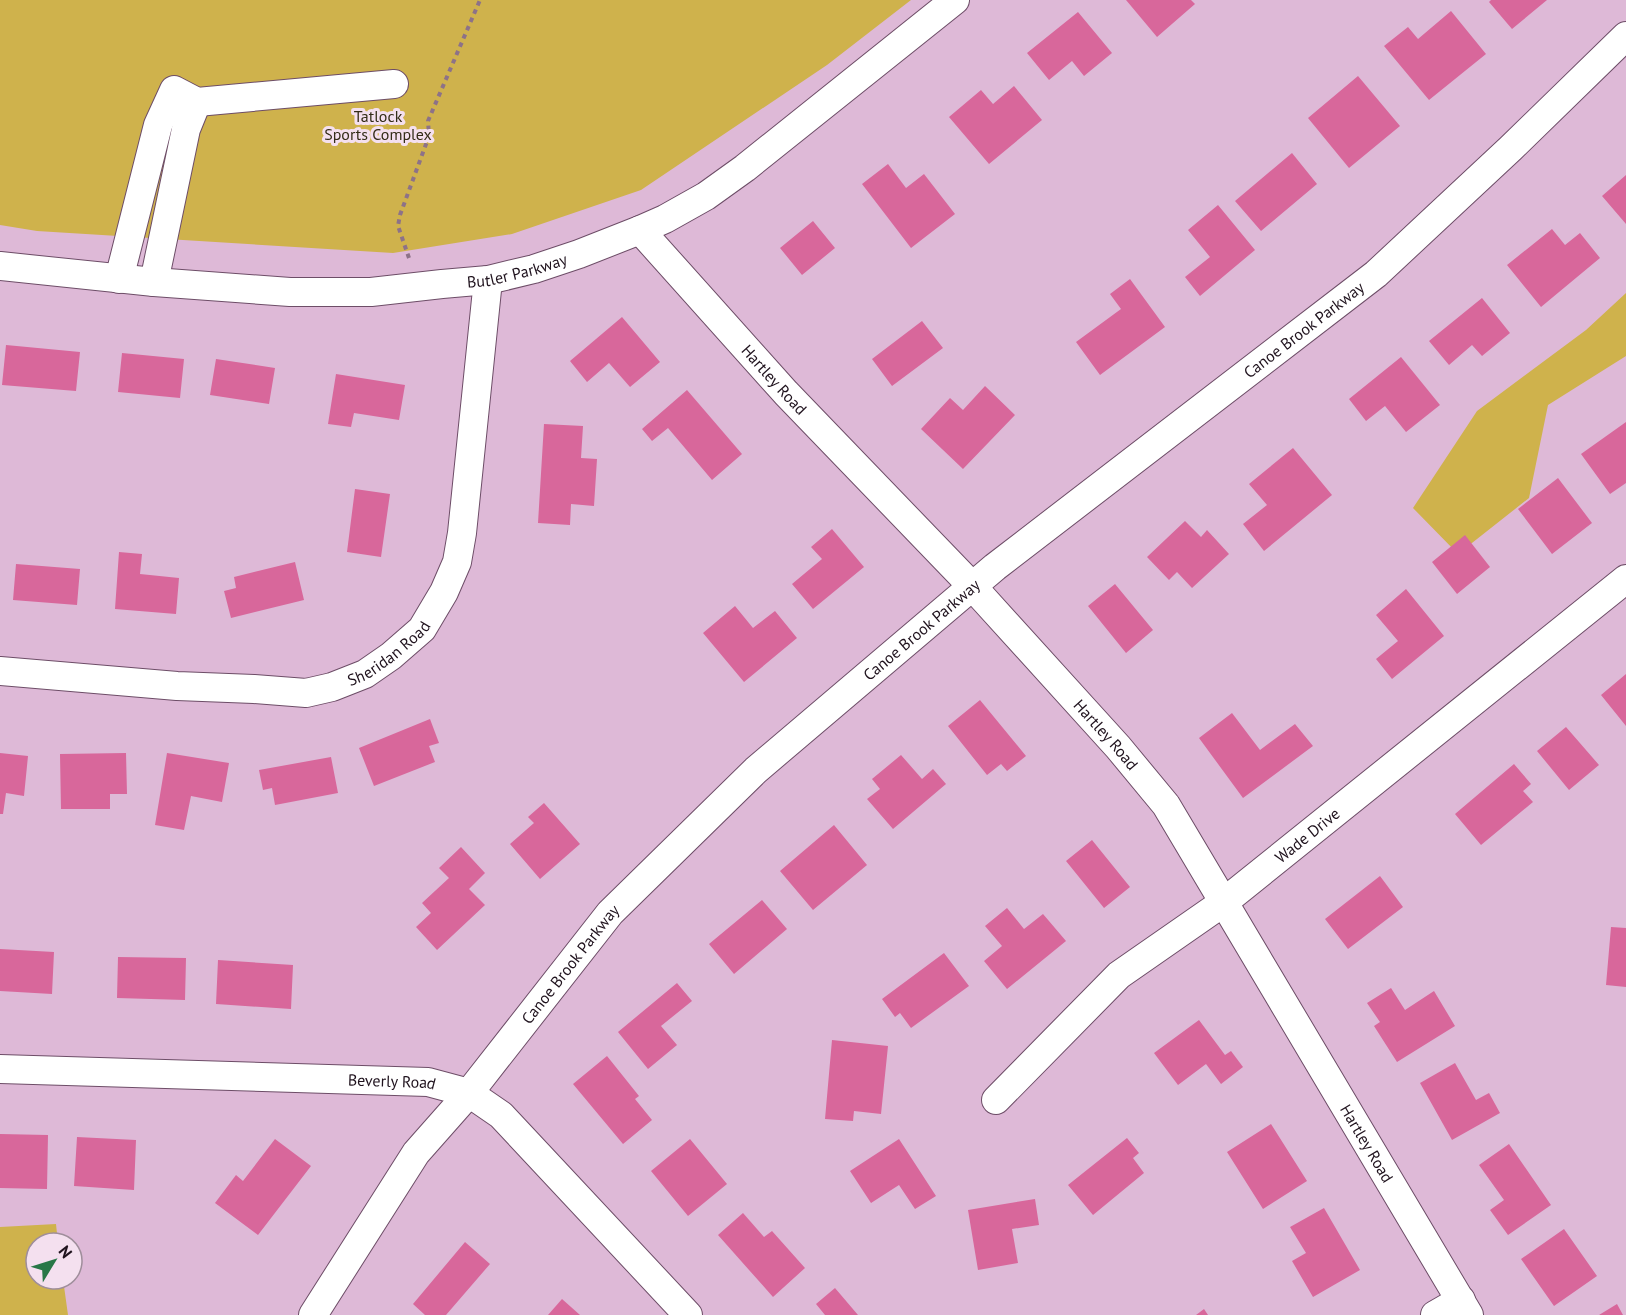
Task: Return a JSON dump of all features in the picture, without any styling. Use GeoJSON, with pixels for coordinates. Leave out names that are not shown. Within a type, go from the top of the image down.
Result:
{"type":"FeatureCollection","features":[{"type":"Feature","properties":{"kind":"street","name":"Butler Parkway"},"geometry":{"type":"LineString","coordinates":[[0,266],[118,279],[290,292],[371,292],[488,280],[534,269],[640,230],[706,196],[745,168],[955,0]]}},
{"type":"Feature","properties":{"kind":"street","name":"Canoe Brook Parkway"},"geometry":{"type":"LineString","coordinates":[[312,1315],[416,1154],[469,1093],[610,913],[756,770],[972,586],[1376,274],[1511,148],[1626,36]]}},
{"type":"Feature","properties":{"kind":"street"},"geometry":{"type":"LineString","coordinates":[[118,279],[158,125],[185,96],[394,84]]}},
{"type":"Feature","properties":{"kind":"street"},"geometry":{"type":"LineString","coordinates":[[154,282],[186,129],[185,96]]}},
{"type":"Feature","properties":{"kind":"street","name":"Hartley Road"},"geometry":{"type":"LineString","coordinates":[[640,230],[786,393],[972,586],[1118,747],[1166,805],[1465,1308]]}},
{"type":"Feature","properties":{"kind":"street","name":"Sheridan Road"},"geometry":{"type":"LineString","coordinates":[[0,671],[177,686],[306,693],[332,687],[365,674],[391,656],[422,629],[444,591],[457,562],[462,533],[488,280]]}},
{"type":"Feature","properties":{"kind":"street","name":"Wade Drive"},"geometry":{"type":"LineString","coordinates":[[996,1100],[1119,975],[1224,902],[1626,579]]}},
{"type":"Feature","properties":{"kind":"street","name":"Beverly Road"},"geometry":{"type":"LineString","coordinates":[[0,1070],[428,1082],[469,1093],[501,1115],[688,1315]]}},
{"type":"Feature","properties":{"kind":"street"},"geometry":{"type":"LineString","coordinates":[[1434,1315],[1465,1308]]}},
{"type":"Feature","properties":{"kind":"path"},"geometry":{"type":"LineString","coordinates":[[408,258],[398,226],[400,215],[429,136],[428,121],[480,0]]}},
{"type":"Feature","properties":{"kind":"green space","name":"Tatlock Sports Complex"},"geometry":{"type":"Polygon","coordinates":[[[0,0],[911,0],[827,65],[641,190],[512,234],[393,253],[37,231],[0,225],[0,0]]]}},
{"type":"Feature","properties":{"kind":"green space"},"geometry":{"type":"Polygon","coordinates":[[[1626,293],[1626,356],[1548,405],[1529,498],[1458,554],[1413,508],[1477,411],[1586,330],[1626,293]]]}},
{"type":"Feature","properties":{"kind":"green space"},"geometry":{"type":"Polygon","coordinates":[[[56,1224],[57,1231],[24,1231],[24,1291],[65,1291],[68,1315],[0,1315],[0,1227],[56,1224]]]}},
{"type":"Feature","properties":{"kind":"building"},"geometry":{"type":"Polygon","coordinates":[[[1126,0],[1191,0],[1195,4],[1157,37],[1126,0]]]}},
{"type":"Feature","properties":{"kind":"building"},"geometry":{"type":"Polygon","coordinates":[[[1491,0],[1547,0],[1512,29],[1489,2],[1491,0]]]}},
{"type":"Feature","properties":{"kind":"building"},"geometry":{"type":"Polygon","coordinates":[[[1451,11],[1486,54],[1429,100],[1384,46],[1408,27],[1418,39],[1451,11]]]}},
{"type":"Feature","properties":{"kind":"building"},"geometry":{"type":"Polygon","coordinates":[[[1078,12],[1112,53],[1084,76],[1072,61],[1049,80],[1027,53],[1078,12]]]}},
{"type":"Feature","properties":{"kind":"building"},"geometry":{"type":"Polygon","coordinates":[[[1358,76],[1400,126],[1349,168],[1308,118],[1358,76]]]}},
{"type":"Feature","properties":{"kind":"building"},"geometry":{"type":"Polygon","coordinates":[[[1014,86],[1042,120],[989,164],[949,117],[981,90],[993,104],[1014,86]]]}},
{"type":"Feature","properties":{"kind":"building"},"geometry":{"type":"Polygon","coordinates":[[[1292,153],[1317,184],[1261,231],[1235,201],[1292,153]]]}},
{"type":"Feature","properties":{"kind":"building"},"geometry":{"type":"Polygon","coordinates":[[[888,164],[906,188],[924,174],[955,214],[911,248],[862,184],[888,164]]]}},
{"type":"Feature","properties":{"kind":"building"},"geometry":{"type":"Polygon","coordinates":[[[1626,175],[1626,224],[1602,196],[1626,175]]]}},
{"type":"Feature","properties":{"kind":"building"},"geometry":{"type":"Polygon","coordinates":[[[1218,205],[1255,250],[1200,296],[1185,277],[1210,257],[1188,230],[1218,205]]]}},
{"type":"Feature","properties":{"kind":"building"},"geometry":{"type":"Polygon","coordinates":[[[813,221],[835,248],[802,275],[780,248],[813,221]]]}},
{"type":"Feature","properties":{"kind":"building"},"geometry":{"type":"Polygon","coordinates":[[[1552,229],[1565,245],[1580,233],[1600,258],[1541,307],[1507,265],[1552,229]]]}},
{"type":"Feature","properties":{"kind":"building"},"geometry":{"type":"Polygon","coordinates":[[[1130,279],[1165,327],[1100,375],[1076,342],[1121,309],[1110,294],[1130,279]]]}},
{"type":"Feature","properties":{"kind":"building"},"geometry":{"type":"Polygon","coordinates":[[[1482,298],[1510,333],[1482,356],[1472,345],[1449,365],[1429,341],[1482,298]]]}},
{"type":"Feature","properties":{"kind":"building"},"geometry":{"type":"Polygon","coordinates":[[[622,317],[660,362],[630,387],[609,363],[587,382],[570,361],[622,317]]]}},
{"type":"Feature","properties":{"kind":"building"},"geometry":{"type":"Polygon","coordinates":[[[922,321],[943,348],[892,386],[872,359],[922,321]]]}},
{"type":"Feature","properties":{"kind":"building"},"geometry":{"type":"Polygon","coordinates":[[[6,345],[80,352],[76,391],[2,385],[6,345]]]}},
{"type":"Feature","properties":{"kind":"building"},"geometry":{"type":"Polygon","coordinates":[[[122,353],[184,359],[180,398],[118,392],[122,353]]]}},
{"type":"Feature","properties":{"kind":"building"},"geometry":{"type":"Polygon","coordinates":[[[1401,357],[1440,405],[1406,432],[1385,406],[1366,421],[1349,399],[1401,357]]]}},
{"type":"Feature","properties":{"kind":"building"},"geometry":{"type":"Polygon","coordinates":[[[216,359],[275,368],[269,404],[210,395],[216,359]]]}},
{"type":"Feature","properties":{"kind":"building"},"geometry":{"type":"Polygon","coordinates":[[[336,374],[405,385],[399,420],[354,413],[351,427],[328,424],[336,374]]]}},
{"type":"Feature","properties":{"kind":"building"},"geometry":{"type":"Polygon","coordinates":[[[985,386],[1015,415],[963,469],[921,429],[950,398],[963,410],[985,386]]]}},
{"type":"Feature","properties":{"kind":"building"},"geometry":{"type":"Polygon","coordinates":[[[687,390],[742,454],[712,480],[668,428],[652,441],[642,429],[687,390]]]}},
{"type":"Feature","properties":{"kind":"building"},"geometry":{"type":"Polygon","coordinates":[[[1626,422],[1626,483],[1610,494],[1581,454],[1626,422]]]}},
{"type":"Feature","properties":{"kind":"building"},"geometry":{"type":"Polygon","coordinates":[[[544,424],[583,426],[581,458],[597,459],[594,506],[571,504],[570,525],[538,523],[544,424]]]}},
{"type":"Feature","properties":{"kind":"building"},"geometry":{"type":"Polygon","coordinates":[[[1293,448],[1332,495],[1264,551],[1243,524],[1267,505],[1249,484],[1293,448]]]}},
{"type":"Feature","properties":{"kind":"building"},"geometry":{"type":"Polygon","coordinates":[[[1558,478],[1592,523],[1552,554],[1518,509],[1558,478]]]}},
{"type":"Feature","properties":{"kind":"building"},"geometry":{"type":"Polygon","coordinates":[[[355,489],[390,494],[381,557],[347,552],[355,489]]]}},
{"type":"Feature","properties":{"kind":"building"},"geometry":{"type":"Polygon","coordinates":[[[1185,521],[1201,537],[1207,530],[1229,554],[1192,588],[1177,572],[1169,580],[1147,557],[1185,521]]]}},
{"type":"Feature","properties":{"kind":"building"},"geometry":{"type":"Polygon","coordinates":[[[832,529],[864,567],[813,609],[792,584],[822,559],[811,547],[832,529]]]}},
{"type":"Feature","properties":{"kind":"building"},"geometry":{"type":"Polygon","coordinates":[[[1465,535],[1490,567],[1457,594],[1432,562],[1465,535]]]}},
{"type":"Feature","properties":{"kind":"building"},"geometry":{"type":"Polygon","coordinates":[[[119,552],[142,554],[140,574],[179,578],[176,614],[115,609],[119,552]]]}},
{"type":"Feature","properties":{"kind":"building"},"geometry":{"type":"Polygon","coordinates":[[[295,562],[304,600],[231,618],[224,591],[236,588],[234,577],[295,562]]]}},
{"type":"Feature","properties":{"kind":"building"},"geometry":{"type":"Polygon","coordinates":[[[16,564],[80,569],[77,605],[13,600],[16,564]]]}},
{"type":"Feature","properties":{"kind":"building"},"geometry":{"type":"Polygon","coordinates":[[[1115,584],[1153,630],[1126,653],[1088,606],[1115,584]]]}},
{"type":"Feature","properties":{"kind":"building"},"geometry":{"type":"Polygon","coordinates":[[[1406,589],[1444,636],[1392,679],[1376,659],[1398,641],[1376,615],[1406,589]]]}},
{"type":"Feature","properties":{"kind":"building"},"geometry":{"type":"Polygon","coordinates":[[[735,606],[753,628],[775,611],[797,638],[744,682],[703,633],[735,606]]]}},
{"type":"Feature","properties":{"kind":"building"},"geometry":{"type":"Polygon","coordinates":[[[1626,674],[1626,726],[1601,695],[1626,674]]]}},
{"type":"Feature","properties":{"kind":"building"},"geometry":{"type":"Polygon","coordinates":[[[980,700],[1026,756],[1007,771],[1001,764],[987,775],[948,726],[980,700]]]}},
{"type":"Feature","properties":{"kind":"building"},"geometry":{"type":"Polygon","coordinates":[[[1232,713],[1260,750],[1295,724],[1313,746],[1243,798],[1199,738],[1232,713]]]}},
{"type":"Feature","properties":{"kind":"building"},"geometry":{"type":"Polygon","coordinates":[[[430,719],[439,743],[429,746],[435,762],[374,786],[359,748],[430,719]]]}},
{"type":"Feature","properties":{"kind":"building"},"geometry":{"type":"Polygon","coordinates":[[[1566,727],[1599,765],[1569,790],[1537,751],[1566,727]]]}},
{"type":"Feature","properties":{"kind":"building"},"geometry":{"type":"Polygon","coordinates":[[[0,753],[28,756],[24,796],[6,793],[3,814],[0,814],[0,753]]]}},
{"type":"Feature","properties":{"kind":"building"},"geometry":{"type":"Polygon","coordinates":[[[126,753],[127,794],[110,794],[110,809],[61,809],[60,754],[126,753]]]}},
{"type":"Feature","properties":{"kind":"building"},"geometry":{"type":"Polygon","coordinates":[[[167,753],[229,763],[222,802],[191,796],[184,830],[155,825],[167,753]]]}},
{"type":"Feature","properties":{"kind":"building"},"geometry":{"type":"Polygon","coordinates":[[[901,755],[922,779],[933,769],[946,784],[893,829],[867,799],[880,789],[872,779],[901,755]]]}},
{"type":"Feature","properties":{"kind":"building"},"geometry":{"type":"Polygon","coordinates":[[[331,757],[338,793],[275,805],[272,788],[263,790],[259,770],[331,757]]]}},
{"type":"Feature","properties":{"kind":"building"},"geometry":{"type":"Polygon","coordinates":[[[1514,764],[1531,784],[1523,791],[1533,802],[1481,845],[1455,814],[1514,764]]]}},
{"type":"Feature","properties":{"kind":"building"},"geometry":{"type":"Polygon","coordinates":[[[544,803],[580,844],[540,879],[510,844],[534,823],[528,817],[544,803]]]}},
{"type":"Feature","properties":{"kind":"building"},"geometry":{"type":"Polygon","coordinates":[[[834,825],[867,865],[813,910],[780,871],[834,825]]]}},
{"type":"Feature","properties":{"kind":"building"},"geometry":{"type":"Polygon","coordinates":[[[1092,840],[1130,887],[1104,908],[1066,861],[1092,840]]]}},
{"type":"Feature","properties":{"kind":"building"},"geometry":{"type":"Polygon","coordinates":[[[461,847],[485,873],[469,889],[485,905],[437,950],[416,927],[431,913],[422,903],[449,878],[439,868],[461,847]]]}},
{"type":"Feature","properties":{"kind":"building"},"geometry":{"type":"Polygon","coordinates":[[[1380,876],[1403,907],[1348,949],[1325,919],[1380,876]]]}},
{"type":"Feature","properties":{"kind":"building"},"geometry":{"type":"Polygon","coordinates":[[[762,900],[787,929],[734,974],[709,944],[762,900]]]}},
{"type":"Feature","properties":{"kind":"building"},"geometry":{"type":"Polygon","coordinates":[[[1007,908],[1024,929],[1043,914],[1066,941],[1007,989],[984,961],[1002,946],[985,926],[1007,908]]]}},
{"type":"Feature","properties":{"kind":"building"},"geometry":{"type":"Polygon","coordinates":[[[1611,927],[1626,928],[1626,987],[1606,985],[1611,927]]]}},
{"type":"Feature","properties":{"kind":"building"},"geometry":{"type":"Polygon","coordinates":[[[0,949],[54,952],[52,994],[0,991],[0,949]]]}},
{"type":"Feature","properties":{"kind":"building"},"geometry":{"type":"Polygon","coordinates":[[[944,953],[969,986],[911,1028],[900,1013],[895,1017],[882,999],[944,953]]]}},
{"type":"Feature","properties":{"kind":"building"},"geometry":{"type":"Polygon","coordinates":[[[118,957],[186,958],[185,1000],[117,998],[118,957]]]}},
{"type":"Feature","properties":{"kind":"building"},"geometry":{"type":"Polygon","coordinates":[[[218,960],[293,965],[291,1009],[216,1004],[218,960]]]}},
{"type":"Feature","properties":{"kind":"building"},"geometry":{"type":"Polygon","coordinates":[[[677,983],[692,1001],[661,1026],[677,1045],[648,1069],[618,1032],[677,983]]]}},
{"type":"Feature","properties":{"kind":"building"},"geometry":{"type":"Polygon","coordinates":[[[1391,988],[1405,1010],[1434,991],[1455,1026],[1397,1062],[1374,1026],[1380,1022],[1367,1003],[1391,988]]]}},
{"type":"Feature","properties":{"kind":"building"},"geometry":{"type":"Polygon","coordinates":[[[1199,1020],[1225,1055],[1231,1051],[1243,1067],[1221,1084],[1206,1064],[1178,1085],[1154,1053],[1199,1020]]]}},
{"type":"Feature","properties":{"kind":"building"},"geometry":{"type":"Polygon","coordinates":[[[832,1040],[888,1046],[881,1114],[854,1111],[853,1121],[825,1119],[832,1040]]]}},
{"type":"Feature","properties":{"kind":"building"},"geometry":{"type":"Polygon","coordinates":[[[607,1056],[639,1096],[635,1099],[652,1120],[623,1144],[573,1084],[607,1056]]]}},
{"type":"Feature","properties":{"kind":"building"},"geometry":{"type":"Polygon","coordinates":[[[1455,1063],[1476,1100],[1489,1093],[1500,1113],[1452,1140],[1420,1083],[1455,1063]]]}},
{"type":"Feature","properties":{"kind":"building"},"geometry":{"type":"Polygon","coordinates":[[[1271,1124],[1307,1181],[1263,1209],[1227,1152],[1271,1124]]]}},
{"type":"Feature","properties":{"kind":"building"},"geometry":{"type":"Polygon","coordinates":[[[0,1134],[48,1135],[47,1189],[0,1188],[0,1134]]]}},
{"type":"Feature","properties":{"kind":"building"},"geometry":{"type":"Polygon","coordinates":[[[77,1137],[136,1140],[134,1190],[74,1186],[77,1137]]]}},
{"type":"Feature","properties":{"kind":"building"},"geometry":{"type":"Polygon","coordinates":[[[1127,1138],[1139,1153],[1133,1158],[1144,1173],[1093,1215],[1068,1185],[1127,1138]]]}},
{"type":"Feature","properties":{"kind":"building"},"geometry":{"type":"Polygon","coordinates":[[[275,1139],[311,1166],[258,1235],[215,1203],[236,1175],[243,1181],[275,1139]]]}},
{"type":"Feature","properties":{"kind":"building"},"geometry":{"type":"Polygon","coordinates":[[[690,1139],[727,1184],[688,1216],[651,1171],[690,1139]]]}},
{"type":"Feature","properties":{"kind":"building"},"geometry":{"type":"Polygon","coordinates":[[[899,1139],[936,1196],[915,1209],[899,1185],[871,1203],[850,1171],[899,1139]]]}},
{"type":"Feature","properties":{"kind":"building"},"geometry":{"type":"Polygon","coordinates":[[[1509,1144],[1551,1205],[1508,1235],[1490,1210],[1504,1200],[1479,1165],[1509,1144]]]}},
{"type":"Feature","properties":{"kind":"building"},"geometry":{"type":"Polygon","coordinates":[[[1035,1199],[1039,1225],[1012,1229],[1018,1263],[978,1270],[968,1210],[1035,1199]]]}},
{"type":"Feature","properties":{"kind":"building"},"geometry":{"type":"Polygon","coordinates":[[[1324,1208],[1360,1270],[1313,1297],[1292,1261],[1306,1253],[1290,1227],[1324,1208]]]}},
{"type":"Feature","properties":{"kind":"building"},"geometry":{"type":"Polygon","coordinates":[[[743,1213],[764,1237],[772,1231],[805,1268],[773,1297],[718,1235],[743,1213]]]}},
{"type":"Feature","properties":{"kind":"building"},"geometry":{"type":"Polygon","coordinates":[[[1564,1229],[1597,1276],[1554,1306],[1521,1259],[1564,1229]]]}},
{"type":"Feature","properties":{"kind":"building"},"geometry":{"type":"Polygon","coordinates":[[[465,1242],[490,1264],[446,1315],[425,1315],[413,1304],[465,1242]]]}},
{"type":"Feature","properties":{"kind":"building"},"geometry":{"type":"Polygon","coordinates":[[[835,1288],[858,1315],[825,1315],[816,1304],[835,1288]]]}},
{"type":"Feature","properties":{"kind":"building"},"geometry":{"type":"Polygon","coordinates":[[[562,1299],[580,1315],[548,1315],[562,1299]]]}},
{"type":"Feature","properties":{"kind":"building"},"geometry":{"type":"Polygon","coordinates":[[[1617,1304],[1623,1315],[1599,1315],[1617,1304]]]}},
{"type":"Feature","properties":{"kind":"building"},"geometry":{"type":"Polygon","coordinates":[[[1204,1309],[1208,1315],[1196,1315],[1204,1309]]]}}]}
